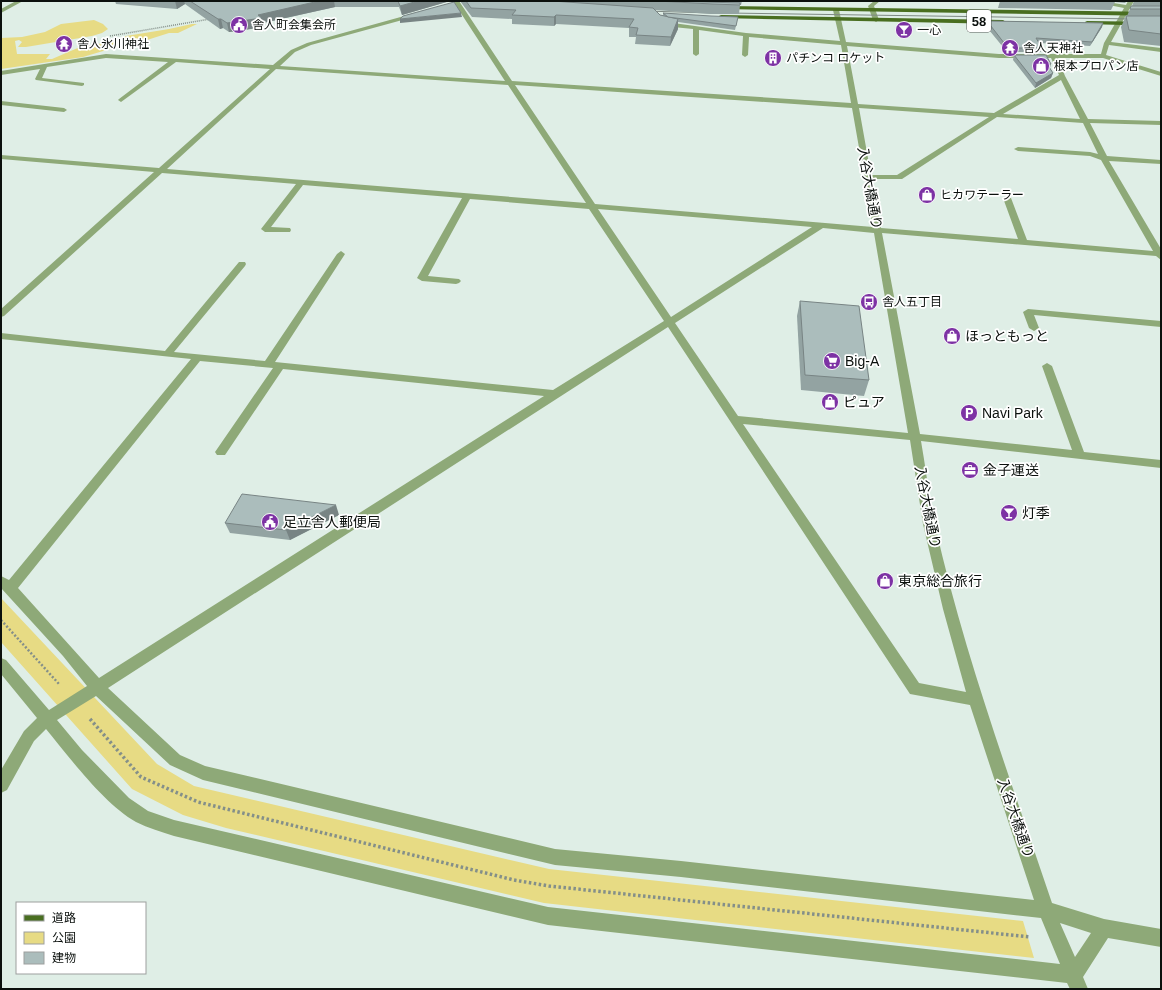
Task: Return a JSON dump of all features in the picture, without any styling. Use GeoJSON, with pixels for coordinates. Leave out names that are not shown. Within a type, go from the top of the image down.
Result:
{"type":"FeatureCollection","features":[{"type":"Feature","properties":{"kind":"main road","name":"58"},"geometry":{"type":"LineString","coordinates":[[716,8],[1161,14]]}},
{"type":"Feature","properties":{"kind":"main road","name":"58"},"geometry":{"type":"LineString","coordinates":[[711,17],[1009,22]]}},
{"type":"Feature","properties":{"kind":"main road"},"geometry":{"type":"LineString","coordinates":[[1078,23],[1161,24]]}},
{"type":"Feature","properties":{"kind":"street"},"geometry":{"type":"LineString","coordinates":[[1,11],[20,1]]}},
{"type":"Feature","properties":{"kind":"street"},"geometry":{"type":"LineString","coordinates":[[876,20],[871,10],[871,6],[877,1]]}},
{"type":"Feature","properties":{"kind":"street"},"geometry":{"type":"LineString","coordinates":[[1091,1],[1127,7]]}},
{"type":"Feature","properties":{"kind":"street"},"geometry":{"type":"LineString","coordinates":[[1102,56],[1118,23],[1131,1]]}},
{"type":"Feature","properties":{"kind":"street"},"geometry":{"type":"LineString","coordinates":[[453,2],[511,82],[591,205],[915,689],[976,700]]}},
{"type":"Feature","properties":{"kind":"street","name":"入谷大橋通り"},"geometry":{"type":"LineString","coordinates":[[836,10],[839,19],[868,177],[915,437],[929,524],[950,609],[976,700],[1046,910],[1076,982]]}},
{"type":"Feature","properties":{"kind":"street"},"geometry":{"type":"LineString","coordinates":[[1,314],[163,170],[293,51],[302,47],[423,13]]}},
{"type":"Feature","properties":{"kind":"street"},"geometry":{"type":"LineString","coordinates":[[657,18],[666,23],[696,29],[843,44],[999,56],[1102,56],[1161,74]]}},
{"type":"Feature","properties":{"kind":"street"},"geometry":{"type":"LineString","coordinates":[[696,29],[696,54]]}},
{"type":"Feature","properties":{"kind":"street"},"geometry":{"type":"LineString","coordinates":[[745,55],[746,35]]}},
{"type":"Feature","properties":{"kind":"street"},"geometry":{"type":"LineString","coordinates":[[1108,44],[1161,50]]}},
{"type":"Feature","properties":{"kind":"street"},"geometry":{"type":"LineString","coordinates":[[1,73],[106,56],[277,66],[1084,121],[1161,123]]}},
{"type":"Feature","properties":{"kind":"street"},"geometry":{"type":"LineString","coordinates":[[1053,56],[1057,61],[1062,76],[1084,121],[1160,255]]}},
{"type":"Feature","properties":{"kind":"street"},"geometry":{"type":"LineString","coordinates":[[121,100],[176,60]]}},
{"type":"Feature","properties":{"kind":"street"},"geometry":{"type":"LineString","coordinates":[[44,67],[38,78],[82,84]]}},
{"type":"Feature","properties":{"kind":"street"},"geometry":{"type":"LineString","coordinates":[[868,177],[900,177],[996,115],[1062,76]]}},
{"type":"Feature","properties":{"kind":"street"},"geometry":{"type":"LineString","coordinates":[[1,103],[64,110]]}},
{"type":"Feature","properties":{"kind":"street"},"geometry":{"type":"LineString","coordinates":[[1018,149],[1090,154],[1104,158],[1161,162]]}},
{"type":"Feature","properties":{"kind":"street"},"geometry":{"type":"LineString","coordinates":[[1,156],[591,205],[1160,255]]}},
{"type":"Feature","properties":{"kind":"street"},"geometry":{"type":"LineString","coordinates":[[287,230],[265,229],[302,181]]}},
{"type":"Feature","properties":{"kind":"street"},"geometry":{"type":"LineString","coordinates":[[456,281],[422,278],[468,195]]}},
{"type":"Feature","properties":{"kind":"street"},"geometry":{"type":"LineString","coordinates":[[1007,198],[1023,242]]}},
{"type":"Feature","properties":{"kind":"street"},"geometry":{"type":"LineString","coordinates":[[1,785],[29,736],[47,719],[822,225]]}},
{"type":"Feature","properties":{"kind":"street"},"geometry":{"type":"LineString","coordinates":[[268,365],[341,254]]}},
{"type":"Feature","properties":{"kind":"street"},"geometry":{"type":"LineString","coordinates":[[167,354],[242,264]]}},
{"type":"Feature","properties":{"kind":"street"},"geometry":{"type":"LineString","coordinates":[[1034,328],[1028,312],[1161,324]]}},
{"type":"Feature","properties":{"kind":"street"},"geometry":{"type":"LineString","coordinates":[[1,336],[555,394]]}},
{"type":"Feature","properties":{"kind":"street"},"geometry":{"type":"LineString","coordinates":[[198,357],[6,584],[68,652],[97,687],[175,760],[203,773],[555,857],[688,870],[1046,910],[1104,928],[1161,938]]}},
{"type":"Feature","properties":{"kind":"street"},"geometry":{"type":"LineString","coordinates":[[221,452],[280,366]]}},
{"type":"Feature","properties":{"kind":"street"},"geometry":{"type":"LineString","coordinates":[[1047,366],[1079,454]]}},
{"type":"Feature","properties":{"kind":"street"},"geometry":{"type":"LineString","coordinates":[[734,419],[1079,454],[1161,464]]}},
{"type":"Feature","properties":{"kind":"street"},"geometry":{"type":"LineString","coordinates":[[1,664],[77,755],[123,804],[143,818],[174,828],[548,916],[1076,982],[1104,928]]}},
{"type":"Feature","properties":{"kind":"path"},"geometry":{"type":"LineString","coordinates":[[108,36],[210,19]]}},
{"type":"Feature","properties":{"kind":"green space"},"geometry":{"type":"Polygon","coordinates":[[[94,20],[103,24],[108,29],[102,33],[92,36],[26,47],[18,47],[22,42],[19,40],[15,41],[17,54],[50,54],[46,59],[52,59],[80,47],[116,41],[126,36],[197,24],[178,33],[169,33],[147,40],[140,40],[83,57],[1,69],[1,38],[22,37],[45,32],[61,24],[94,20]]]}},
{"type":"Feature","properties":{"kind":"green space"},"geometry":{"type":"Polygon","coordinates":[[[1,598],[157,764],[194,786],[549,869],[1023,921],[1034,958],[544,903],[226,828],[183,815],[132,789],[1,642],[1,598]]]}},
{"type":"Feature","properties":{"kind":"building"},"geometry":{"type":"Polygon","coordinates":[[[190,1],[319,1],[258,15],[262,18],[227,23],[190,1]]]}},
{"type":"Feature","properties":{"kind":"building"},"geometry":{"type":"Polygon","coordinates":[[[398,1],[418,1],[400,6],[398,1]]]}},
{"type":"Feature","properties":{"kind":"building"},"geometry":{"type":"Polygon","coordinates":[[[466,1],[552,1],[653,8],[660,15],[678,19],[671,37],[636,35],[638,28],[629,27],[634,19],[556,15],[554,17],[512,15],[516,10],[471,8],[466,1]]]}},
{"type":"Feature","properties":{"kind":"building"},"geometry":{"type":"Polygon","coordinates":[[[657,1],[740,3],[740,5],[712,4],[657,1]]]}},
{"type":"Feature","properties":{"kind":"building"},"geometry":{"type":"Polygon","coordinates":[[[454,2],[461,13],[400,19],[403,16],[454,2]]]}},
{"type":"Feature","properties":{"kind":"building"},"geometry":{"type":"Polygon","coordinates":[[[1131,6],[1161,6],[1161,9],[1130,9],[1131,6]]]}},
{"type":"Feature","properties":{"kind":"building"},"geometry":{"type":"Polygon","coordinates":[[[663,13],[738,17],[736,26],[668,17],[663,13]]]}},
{"type":"Feature","properties":{"kind":"building"},"geometry":{"type":"Polygon","coordinates":[[[1126,16],[1161,16],[1161,34],[1129,30],[1126,16]]]}},
{"type":"Feature","properties":{"kind":"building"},"geometry":{"type":"Polygon","coordinates":[[[987,21],[1103,23],[1092,42],[1036,38],[1042,48],[1008,48],[987,21]]]}},
{"type":"Feature","properties":{"kind":"building"},"geometry":{"type":"Polygon","coordinates":[[[1014,55],[1046,55],[1051,64],[1047,64],[1053,73],[1036,83],[1014,55]]]}},
{"type":"Feature","properties":{"kind":"building"},"geometry":{"type":"Polygon","coordinates":[[[800,301],[859,306],[869,380],[805,375],[800,301]]]}},
{"type":"Feature","properties":{"kind":"building"},"geometry":{"type":"Polygon","coordinates":[[[242,494],[336,505],[286,530],[225,523],[242,494]]]}},
{"type":"Feature","properties":{"kind":"tram line"},"geometry":{"type":"LineString","coordinates":[[645,11],[711,13]]}},
{"type":"Feature","properties":{"kind":"tram line"},"geometry":{"type":"LineString","coordinates":[[727,13],[1135,19]]}},
{"type":"Feature","properties":{"kind":"place","name":"舎人町会集会所"},"geometry":{"type":"Point","coordinates":[239,25]}},
{"type":"Feature","properties":{"kind":"place","name":"一心"},"geometry":{"type":"Point","coordinates":[904,30]}},
{"type":"Feature","properties":{"kind":"place","name":"舎人氷川神社"},"geometry":{"type":"Point","coordinates":[64,44]}},
{"type":"Feature","properties":{"kind":"place","name":"舎人天神社"},"geometry":{"type":"Point","coordinates":[1010,48]}},
{"type":"Feature","properties":{"kind":"place","name":"パチンコ ロケット"},"geometry":{"type":"Point","coordinates":[773,58]}},
{"type":"Feature","properties":{"kind":"place","name":"根本プロパン店"},"geometry":{"type":"Point","coordinates":[1041,66]}},
{"type":"Feature","properties":{"kind":"place","name":"ヒカワテーラー"},"geometry":{"type":"Point","coordinates":[927,195]}},
{"type":"Feature","properties":{"kind":"place","name":"舎人五丁目"},"geometry":{"type":"Point","coordinates":[869,302]}},
{"type":"Feature","properties":{"kind":"place","name":"ほっともっと"},"geometry":{"type":"Point","coordinates":[952,336]}},
{"type":"Feature","properties":{"kind":"place","name":"Big-A"},"geometry":{"type":"Point","coordinates":[832,361]}},
{"type":"Feature","properties":{"kind":"place","name":"ピュア"},"geometry":{"type":"Point","coordinates":[830,402]}},
{"type":"Feature","properties":{"kind":"place","name":"Navi Park"},"geometry":{"type":"Point","coordinates":[969,413]}},
{"type":"Feature","properties":{"kind":"place","name":"金子運送"},"geometry":{"type":"Point","coordinates":[970,470]}},
{"type":"Feature","properties":{"kind":"place","name":"灯季"},"geometry":{"type":"Point","coordinates":[1009,513]}},
{"type":"Feature","properties":{"kind":"place","name":"足立舎人郵便局"},"geometry":{"type":"Point","coordinates":[270,522]}},
{"type":"Feature","properties":{"kind":"place","name":"東京総合旅行"},"geometry":{"type":"Point","coordinates":[885,581]}}]}
